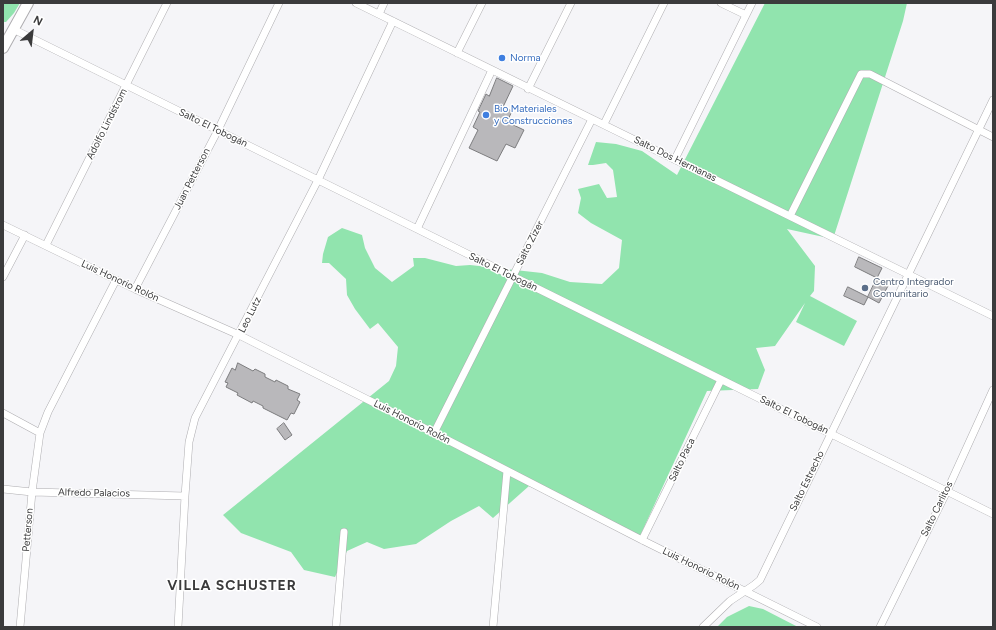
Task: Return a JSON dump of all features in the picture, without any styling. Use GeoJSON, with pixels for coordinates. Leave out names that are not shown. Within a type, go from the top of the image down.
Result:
{"type":"FeatureCollection","features":[{"type":"Feature","properties":{"kind":"street"},"geometry":{"type":"LineString","coordinates":[[3,48],[8,33],[28,3]]}},
{"type":"Feature","properties":{"kind":"street","name":"Adolfo Lindstrom"},"geometry":{"type":"LineString","coordinates":[[46,245],[167,3]]}},
{"type":"Feature","properties":{"kind":"street","name":"Juan Petterson"},"geometry":{"type":"LineString","coordinates":[[135,289],[218,130],[279,3]]}},
{"type":"Feature","properties":{"kind":"street","name":"Salto Dos Hermanas"},"geometry":{"type":"LineString","coordinates":[[356,3],[993,316]]}},
{"type":"Feature","properties":{"kind":"street"},"geometry":{"type":"LineString","coordinates":[[379,14],[384,3]]}},
{"type":"Feature","properties":{"kind":"street"},"geometry":{"type":"LineString","coordinates":[[457,53],[482,3]]}},
{"type":"Feature","properties":{"kind":"street"},"geometry":{"type":"LineString","coordinates":[[528,88],[571,3]]}},
{"type":"Feature","properties":{"kind":"street"},"geometry":{"type":"LineString","coordinates":[[604,124],[664,3]]}},
{"type":"Feature","properties":{"kind":"street"},"geometry":{"type":"LineString","coordinates":[[721,3],[746,15]]}},
{"type":"Feature","properties":{"kind":"street"},"geometry":{"type":"LineString","coordinates":[[674,159],[752,3]]}},
{"type":"Feature","properties":{"kind":"street","name":"Leo Lutz"},"geometry":{"type":"LineString","coordinates":[[178,627],[189,442],[195,418],[318,180],[393,21]]}},
{"type":"Feature","properties":{"kind":"street","name":"Salto El Tobogán"},"geometry":{"type":"LineString","coordinates":[[8,33],[126,85],[993,514]]}},
{"type":"Feature","properties":{"kind":"street"},"geometry":{"type":"LineString","coordinates":[[417,229],[492,70]]}},
{"type":"Feature","properties":{"kind":"street"},"geometry":{"type":"LineString","coordinates":[[790,216],[861,74],[870,74],[993,137]]}},
{"type":"Feature","properties":{"kind":"street","name":"Salto Estrecho"},"geometry":{"type":"LineString","coordinates":[[703,627],[730,601],[760,580],[830,433],[993,100]]}},
{"type":"Feature","properties":{"kind":"street","name":"Salto Zizer"},"geometry":{"type":"LineString","coordinates":[[434,432],[592,119]]}},
{"type":"Feature","properties":{"kind":"street","name":"Luis Honorio Rolón"},"geometry":{"type":"LineString","coordinates":[[3,225],[135,289],[239,335],[434,432],[642,540],[817,627]]}},
{"type":"Feature","properties":{"kind":"street"},"geometry":{"type":"LineString","coordinates":[[3,277],[25,235]]}},
{"type":"Feature","properties":{"kind":"street"},"geometry":{"type":"LineString","coordinates":[[3,413],[40,433],[48,412],[116,280]]}},
{"type":"Feature","properties":{"kind":"street","name":"Salto Paca"},"geometry":{"type":"LineString","coordinates":[[642,540],[722,380]]}},
{"type":"Feature","properties":{"kind":"street","name":"Salto Carlitos"},"geometry":{"type":"LineString","coordinates":[[880,627],[947,491],[993,390]]}},
{"type":"Feature","properties":{"kind":"street","name":"Petterson"},"geometry":{"type":"LineString","coordinates":[[20,627],[32,492],[40,433]]}},
{"type":"Feature","properties":{"kind":"street"},"geometry":{"type":"LineString","coordinates":[[494,627],[507,471]]}},
{"type":"Feature","properties":{"kind":"street","name":"Alfredo Palacios"},"geometry":{"type":"LineString","coordinates":[[3,489],[32,492],[185,496]]}},
{"type":"Feature","properties":{"kind":"street"},"geometry":{"type":"LineString","coordinates":[[336,627],[344,532]]}},
{"type":"Feature","properties":{"kind":"green space"},"geometry":{"type":"Polygon","coordinates":[[[3,3],[20,3],[6,22],[3,22],[3,3]]]}},
{"type":"Feature","properties":{"kind":"green space"},"geometry":{"type":"Polygon","coordinates":[[[765,3],[907,3],[903,21],[833,239],[787,229],[815,266],[814,291],[810,296],[857,321],[844,346],[796,322],[805,303],[775,346],[756,348],[765,370],[758,389],[707,391],[639,538],[529,486],[493,518],[479,506],[451,521],[416,544],[384,549],[367,542],[347,551],[335,577],[304,570],[291,552],[241,533],[223,515],[389,381],[396,366],[398,347],[378,323],[370,329],[355,309],[347,295],[346,279],[329,263],[322,263],[328,237],[342,228],[362,235],[365,248],[375,268],[392,282],[414,266],[413,258],[425,258],[456,266],[470,265],[542,273],[570,282],[602,284],[619,268],[622,240],[591,223],[578,213],[581,198],[578,189],[599,184],[607,198],[617,197],[613,170],[606,163],[588,165],[596,142],[616,144],[642,151],[677,175],[765,3]]]}},
{"type":"Feature","properties":{"kind":"green space"},"geometry":{"type":"Polygon","coordinates":[[[749,606],[763,609],[798,627],[717,627],[727,617],[749,606]]]}},
{"type":"Feature","properties":{"kind":"building"},"geometry":{"type":"Polygon","coordinates":[[[497,78],[513,86],[503,107],[512,111],[507,122],[524,130],[515,148],[506,144],[497,161],[469,148],[478,130],[473,127],[480,112],[478,111],[486,94],[489,96],[497,78]]]}},
{"type":"Feature","properties":{"kind":"building"},"geometry":{"type":"Polygon","coordinates":[[[859,257],[882,268],[877,278],[855,267],[859,257]]]}},
{"type":"Feature","properties":{"kind":"building"},"geometry":{"type":"Polygon","coordinates":[[[877,278],[889,284],[879,303],[868,297],[877,278]]]}},
{"type":"Feature","properties":{"kind":"building"},"geometry":{"type":"Polygon","coordinates":[[[848,287],[868,297],[864,305],[844,296],[848,287]]]}},
{"type":"Feature","properties":{"kind":"building"},"geometry":{"type":"Polygon","coordinates":[[[238,363],[253,371],[255,369],[265,374],[265,377],[275,382],[276,380],[288,386],[288,389],[300,394],[297,400],[300,402],[294,414],[291,413],[287,420],[263,408],[263,406],[253,401],[252,403],[237,395],[238,393],[226,387],[228,383],[225,382],[232,368],[235,370],[238,363]]]}},
{"type":"Feature","properties":{"kind":"building"},"geometry":{"type":"Polygon","coordinates":[[[284,423],[292,435],[285,440],[277,429],[284,423]]]}},
{"type":"Feature","properties":{"kind":"place","name":"Norma"},"geometry":{"type":"Point","coordinates":[502,58]}},
{"type":"Feature","properties":{"kind":"place","name":"Bio Materiales y Construcciones"},"geometry":{"type":"Point","coordinates":[486,115]}},
{"type":"Feature","properties":{"kind":"place","name":"Centro Integrador Comunitario"},"geometry":{"type":"Point","coordinates":[865,288]}},
{"type":"Feature","properties":{"kind":"district","name":"VILLA SCHUSTER"},"geometry":{"type":"Point","coordinates":[232,586]}}]}
